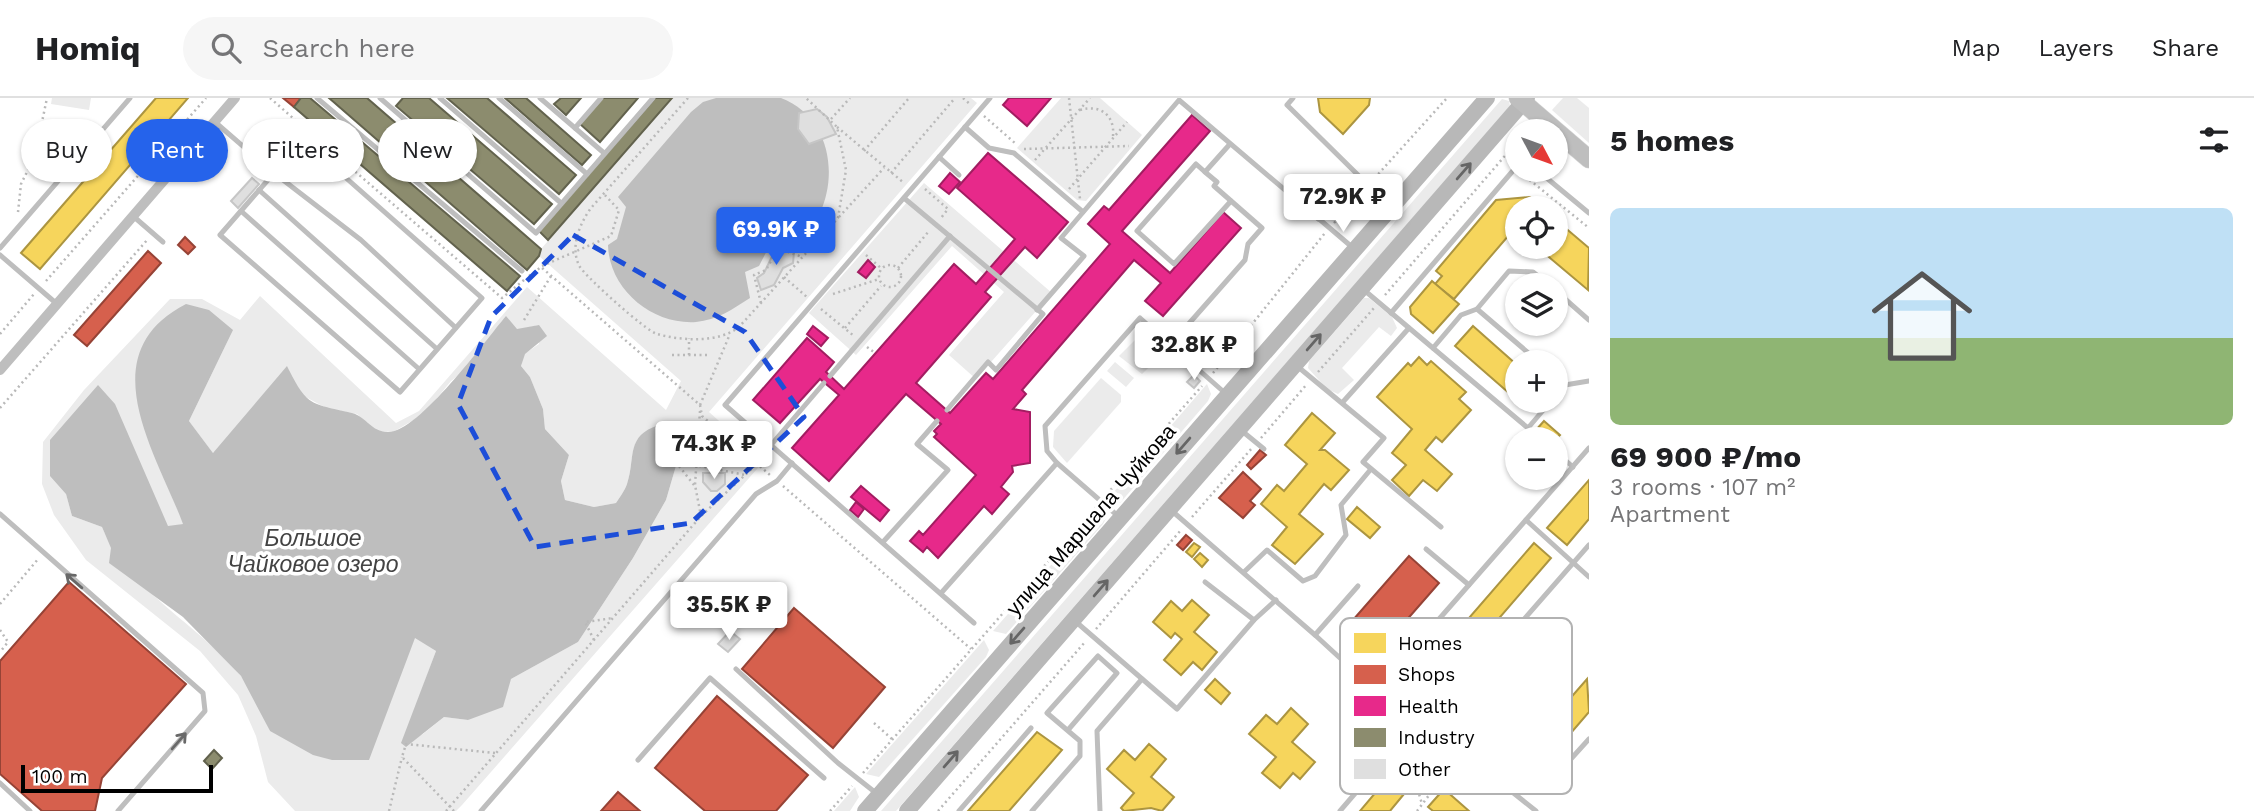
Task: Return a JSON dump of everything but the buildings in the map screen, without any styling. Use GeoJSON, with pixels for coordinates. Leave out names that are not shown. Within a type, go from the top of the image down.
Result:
{"type":"FeatureCollection","features":[{"type":"Feature","properties":{"kind":"main road","name":"улица Маршала Чуйкова"},"geometry":{"type":"LineString","coordinates":[[864,811],[1487,98]]}},
{"type":"Feature","properties":{"kind":"main road"},"geometry":{"type":"LineString","coordinates":[[906,811],[1362,288],[1522,99],[1589,159]]}},
{"type":"Feature","properties":{"kind":"street"},"geometry":{"type":"LineString","coordinates":[[218,119],[235,98]]}},
{"type":"Feature","properties":{"kind":"street"},"geometry":{"type":"LineString","coordinates":[[0,370],[163,182]]}},
{"type":"Feature","properties":{"kind":"lane"},"geometry":{"type":"LineString","coordinates":[[112,119],[130,98]]}},
{"type":"Feature","properties":{"kind":"lane"},"geometry":{"type":"LineString","coordinates":[[317,98],[522,271]]}},
{"type":"Feature","properties":{"kind":"lane"},"geometry":{"type":"LineString","coordinates":[[380,98],[536,233],[653,98]]}},
{"type":"Feature","properties":{"kind":"lane"},"geometry":{"type":"LineString","coordinates":[[440,98],[562,203]]}},
{"type":"Feature","properties":{"kind":"lane"},"geometry":{"type":"LineString","coordinates":[[499,98],[587,174]]}},
{"type":"Feature","properties":{"kind":"lane"},"geometry":{"type":"LineString","coordinates":[[540,98],[604,153]]}},
{"type":"Feature","properties":{"kind":"lane"},"geometry":{"type":"LineString","coordinates":[[575,128],[601,98]]}},
{"type":"Feature","properties":{"kind":"lane"},"geometry":{"type":"LineString","coordinates":[[974,623],[942,592],[725,405],[990,98]]}},
{"type":"Feature","properties":{"kind":"lane"},"geometry":{"type":"LineString","coordinates":[[1293,98],[1287,105],[1358,174],[1318,219]]}},
{"type":"Feature","properties":{"kind":"lane"},"geometry":{"type":"LineString","coordinates":[[1037,310],[1084,256],[1062,237],[1179,100],[1354,249]]}},
{"type":"Feature","properties":{"kind":"lane"},"geometry":{"type":"LineString","coordinates":[[965,127],[989,148],[1014,153],[1083,212]]}},
{"type":"Feature","properties":{"kind":"lane"},"geometry":{"type":"LineString","coordinates":[[228,133],[242,145]]}},
{"type":"Feature","properties":{"kind":"lane"},"geometry":{"type":"LineString","coordinates":[[1205,172],[1230,144]]}},
{"type":"Feature","properties":{"kind":"lane"},"geometry":{"type":"LineString","coordinates":[[939,157],[959,175]]}},
{"type":"Feature","properties":{"kind":"lane"},"geometry":{"type":"LineString","coordinates":[[1170,345],[1245,260],[1248,244],[1262,228],[1214,186],[1217,182],[1196,164],[1137,231],[1174,264],[1231,201]]}},
{"type":"Feature","properties":{"kind":"lane"},"geometry":{"type":"LineString","coordinates":[[0,248],[57,182]]}},
{"type":"Feature","properties":{"kind":"lane"},"geometry":{"type":"LineString","coordinates":[[266,182],[220,234],[400,392],[482,298],[351,182]]}},
{"type":"Feature","properties":{"kind":"lane"},"geometry":{"type":"LineString","coordinates":[[286,182],[361,240],[456,328]]}},
{"type":"Feature","properties":{"kind":"lane"},"geometry":{"type":"LineString","coordinates":[[1391,313],[1505,182]]}},
{"type":"Feature","properties":{"kind":"lane"},"geometry":{"type":"LineString","coordinates":[[1552,182],[1589,213]]}},
{"type":"Feature","properties":{"kind":"lane"},"geometry":{"type":"LineString","coordinates":[[259,190],[437,349]]}},
{"type":"Feature","properties":{"kind":"lane"},"geometry":{"type":"LineString","coordinates":[[904,198],[1042,314],[996,370],[988,362],[947,410]]}},
{"type":"Feature","properties":{"kind":"lane"},"geometry":{"type":"LineString","coordinates":[[241,211],[419,369]]}},
{"type":"Feature","properties":{"kind":"lane"},"geometry":{"type":"LineString","coordinates":[[133,216],[163,242]]}},
{"type":"Feature","properties":{"kind":"lane"},"geometry":{"type":"LineString","coordinates":[[830,376],[950,236]]}},
{"type":"Feature","properties":{"kind":"lane"},"geometry":{"type":"LineString","coordinates":[[0,255],[57,304]]}},
{"type":"Feature","properties":{"kind":"lane"},"geometry":{"type":"LineString","coordinates":[[1507,273],[1534,273]]}},
{"type":"Feature","properties":{"kind":"lane"},"geometry":{"type":"LineString","coordinates":[[1433,348],[1461,315],[1477,309],[1505,276]]}},
{"type":"Feature","properties":{"kind":"lane"},"geometry":{"type":"LineString","coordinates":[[1362,288],[1527,427]]}},
{"type":"Feature","properties":{"kind":"lane"},"geometry":{"type":"LineString","coordinates":[[1568,302],[1589,320]]}},
{"type":"Feature","properties":{"kind":"lane"},"geometry":{"type":"LineString","coordinates":[[1477,309],[1525,350]]}},
{"type":"Feature","properties":{"kind":"lane"},"geometry":{"type":"LineString","coordinates":[[1120,518],[1057,463],[1047,450],[1045,426],[1140,318],[1228,395]]}},
{"type":"Feature","properties":{"kind":"lane"},"geometry":{"type":"LineString","coordinates":[[1342,403],[1409,328]]}},
{"type":"Feature","properties":{"kind":"lane"},"geometry":{"type":"LineString","coordinates":[[1295,365],[1384,438],[1363,462],[1441,527]]}},
{"type":"Feature","properties":{"kind":"lane"},"geometry":{"type":"LineString","coordinates":[[1568,384],[1589,381]]}},
{"type":"Feature","properties":{"kind":"lane"},"geometry":{"type":"LineString","coordinates":[[771,445],[824,383]]}},
{"type":"Feature","properties":{"kind":"lane"},"geometry":{"type":"LineString","coordinates":[[1529,427],[1541,413]]}},
{"type":"Feature","properties":{"kind":"lane"},"geometry":{"type":"LineString","coordinates":[[883,542],[948,470],[918,444],[937,421]]}},
{"type":"Feature","properties":{"kind":"lane"},"geometry":{"type":"LineString","coordinates":[[1239,429],[1264,449]]}},
{"type":"Feature","properties":{"kind":"lane"},"geometry":{"type":"LineString","coordinates":[[1440,618],[1589,448]]}},
{"type":"Feature","properties":{"kind":"lane"},"geometry":{"type":"LineString","coordinates":[[481,811],[756,494],[777,481],[792,463]]}},
{"type":"Feature","properties":{"kind":"lane"},"geometry":{"type":"LineString","coordinates":[[942,592],[1057,463]]}},
{"type":"Feature","properties":{"kind":"lane"},"geometry":{"type":"LineString","coordinates":[[1568,463],[1573,467]]}},
{"type":"Feature","properties":{"kind":"lane"},"geometry":{"type":"LineString","coordinates":[[1244,572],[1267,550],[1303,581],[1315,576],[1346,535],[1341,505],[1371,469]]}},
{"type":"Feature","properties":{"kind":"lane"},"geometry":{"type":"LineString","coordinates":[[1169,509],[1340,658]]}},
{"type":"Feature","properties":{"kind":"lane"},"geometry":{"type":"LineString","coordinates":[[0,513],[203,694],[205,710],[118,811]]}},
{"type":"Feature","properties":{"kind":"lane"},"geometry":{"type":"LineString","coordinates":[[1526,520],[1589,577]]}},
{"type":"Feature","properties":{"kind":"lane"},"geometry":{"type":"LineString","coordinates":[[1525,618],[1589,545]]}},
{"type":"Feature","properties":{"kind":"lane"},"geometry":{"type":"LineString","coordinates":[[1426,549],[1469,585]]}},
{"type":"Feature","properties":{"kind":"lane"},"geometry":{"type":"LineString","coordinates":[[1205,582],[1254,620]]}},
{"type":"Feature","properties":{"kind":"lane"},"geometry":{"type":"LineString","coordinates":[[1315,635],[1358,586]]}},
{"type":"Feature","properties":{"kind":"lane"},"geometry":{"type":"LineString","coordinates":[[1073,619],[1177,709],[1254,620],[1276,600]]}},
{"type":"Feature","properties":{"kind":"lane"},"geometry":{"type":"LineString","coordinates":[[1068,730],[1117,673],[1098,656],[1048,713],[1080,741],[1097,740]]}},
{"type":"Feature","properties":{"kind":"lane"},"geometry":{"type":"LineString","coordinates":[[736,669],[857,780],[879,795]]}},
{"type":"Feature","properties":{"kind":"lane"},"geometry":{"type":"LineString","coordinates":[[638,760],[710,677],[824,778]]}},
{"type":"Feature","properties":{"kind":"lane"},"geometry":{"type":"LineString","coordinates":[[1100,811],[1097,731],[1142,679]]}},
{"type":"Feature","properties":{"kind":"lane"},"geometry":{"type":"LineString","coordinates":[[959,811],[1031,728]]}},
{"type":"Feature","properties":{"kind":"lane"},"geometry":{"type":"LineString","coordinates":[[1572,758],[1589,739]]}},
{"type":"Feature","properties":{"kind":"lane"},"geometry":{"type":"LineString","coordinates":[[1032,811],[1080,756],[1080,741]]}},
{"type":"Feature","properties":{"kind":"lane"},"geometry":{"type":"LineString","coordinates":[[0,783],[30,811]]}},
{"type":"Feature","properties":{"kind":"lane"},"geometry":{"type":"LineString","coordinates":[[1340,811],[1355,794]]}},
{"type":"Feature","properties":{"kind":"lane"},"geometry":{"type":"LineString","coordinates":[[1515,794],[1536,811]]}},
{"type":"Feature","properties":{"kind":"path"},"geometry":{"type":"LineString","coordinates":[[41,119],[47,98]]}},
{"type":"Feature","properties":{"kind":"path"},"geometry":{"type":"LineString","coordinates":[[0,334],[206,98]]}},
{"type":"Feature","properties":{"kind":"path"},"geometry":{"type":"LineString","coordinates":[[270,98],[502,298],[541,267],[611,236],[619,210],[603,193]]}},
{"type":"Feature","properties":{"kind":"path"},"geometry":{"type":"LineString","coordinates":[[688,98],[603,193],[578,226],[576,250],[580,267],[655,334],[689,338],[724,337],[730,334],[884,168]]}},
{"type":"Feature","properties":{"kind":"path"},"geometry":{"type":"LineString","coordinates":[[806,98],[907,186],[918,182],[948,209],[898,268]]}},
{"type":"Feature","properties":{"kind":"path"},"geometry":{"type":"LineString","coordinates":[[830,120],[850,98]]}},
{"type":"Feature","properties":{"kind":"path"},"geometry":{"type":"LineString","coordinates":[[864,151],[909,98]]}},
{"type":"Feature","properties":{"kind":"path"},"geometry":{"type":"LineString","coordinates":[[891,173],[955,98]]}},
{"type":"Feature","properties":{"kind":"path"},"geometry":{"type":"LineString","coordinates":[[1069,98],[1080,199]]}},
{"type":"Feature","properties":{"kind":"path"},"geometry":{"type":"LineString","coordinates":[[1035,160],[1090,98]]}},
{"type":"Feature","properties":{"kind":"path"},"geometry":{"type":"LineString","coordinates":[[830,811],[1209,378],[1329,228],[1447,98]]}},
{"type":"Feature","properties":{"kind":"path"},"geometry":{"type":"LineString","coordinates":[[1078,111],[1091,107],[1108,115],[1114,127],[1112,139]]}},
{"type":"Feature","properties":{"kind":"path"},"geometry":{"type":"LineString","coordinates":[[1069,189],[1127,122]]}},
{"type":"Feature","properties":{"kind":"path"},"geometry":{"type":"LineString","coordinates":[[837,127],[846,170],[838,218]]}},
{"type":"Feature","properties":{"kind":"path"},"geometry":{"type":"LineString","coordinates":[[1021,149],[1140,146]]}},
{"type":"Feature","properties":{"kind":"path"},"geometry":{"type":"LineString","coordinates":[[938,811],[1505,156]]}},
{"type":"Feature","properties":{"kind":"path"},"geometry":{"type":"LineString","coordinates":[[15,230],[22,182]]}},
{"type":"Feature","properties":{"kind":"path"},"geometry":{"type":"LineString","coordinates":[[1534,182],[1589,228]]}},
{"type":"Feature","properties":{"kind":"path"},"geometry":{"type":"LineString","coordinates":[[0,408],[153,233]]}},
{"type":"Feature","properties":{"kind":"path"},"geometry":{"type":"LineString","coordinates":[[761,303],[754,275],[766,270],[778,248],[802,257]]}},
{"type":"Feature","properties":{"kind":"path"},"geometry":{"type":"LineString","coordinates":[[866,255],[882,268]]}},
{"type":"Feature","properties":{"kind":"path"},"geometry":{"type":"LineString","coordinates":[[892,265],[898,268],[901,277],[898,284],[890,287],[882,284],[879,279],[882,268],[892,265]]}},
{"type":"Feature","properties":{"kind":"path"},"geometry":{"type":"LineString","coordinates":[[541,267],[700,405],[702,416],[971,649]]}},
{"type":"Feature","properties":{"kind":"path"},"geometry":{"type":"LineString","coordinates":[[524,320],[551,276]]}},
{"type":"Feature","properties":{"kind":"path"},"geometry":{"type":"LineString","coordinates":[[785,277],[875,354]]}},
{"type":"Feature","properties":{"kind":"path"},"geometry":{"type":"LineString","coordinates":[[831,295],[879,279]]}},
{"type":"Feature","properties":{"kind":"path"},"geometry":{"type":"LineString","coordinates":[[845,328],[882,284]]}},
{"type":"Feature","properties":{"kind":"path"},"geometry":{"type":"LineString","coordinates":[[701,516],[695,485],[700,405],[730,334]]}},
{"type":"Feature","properties":{"kind":"path"},"geometry":{"type":"LineString","coordinates":[[689,338],[689,355]]}},
{"type":"Feature","properties":{"kind":"path"},"geometry":{"type":"LineString","coordinates":[[672,355],[707,355]]}},
{"type":"Feature","properties":{"kind":"path"},"geometry":{"type":"LineString","coordinates":[[695,485],[675,461],[697,468],[745,475]]}},
{"type":"Feature","properties":{"kind":"path"},"geometry":{"type":"LineString","coordinates":[[446,811],[701,516],[758,463]]}},
{"type":"Feature","properties":{"kind":"path"},"geometry":{"type":"LineString","coordinates":[[0,604],[40,558]]}},
{"type":"Feature","properties":{"kind":"path"},"geometry":{"type":"LineString","coordinates":[[594,640],[585,622],[613,618]]}},
{"type":"Feature","properties":{"kind":"path"},"geometry":{"type":"LineString","coordinates":[[0,630],[8,642],[0,652]]}},
{"type":"Feature","properties":{"kind":"path"},"geometry":{"type":"LineString","coordinates":[[874,723],[892,739]]}},
{"type":"Feature","properties":{"kind":"path"},"geometry":{"type":"LineString","coordinates":[[389,811],[406,744],[496,753]]}},
{"type":"Feature","properties":{"kind":"path"},"geometry":{"type":"LineString","coordinates":[[402,757],[454,811]]}},
{"type":"Feature","properties":{"kind":"path"},"geometry":{"type":"LineString","coordinates":[[1419,794],[1422,804]]}},
{"type":"Feature","properties":{"kind":"path"},"geometry":{"type":"LineString","coordinates":[[1417,811],[1430,794]]}},
{"type":"Feature","properties":{"kind":"highlighted area"},"geometry":{"type":"Polygon","coordinates":[[[573,235],[745,332],[804,417],[691,523],[535,547],[458,404],[491,317],[573,235]]]}},
{"type":"Feature","properties":{"kind":"shaded area"},"geometry":{"type":"Polygon","coordinates":[[[52,98],[91,98],[89,110],[51,104],[52,98]]]}},
{"type":"Feature","properties":{"kind":"shaded area"},"geometry":{"type":"Polygon","coordinates":[[[672,98],[971,98],[977,103],[709,412],[764,461],[462,805],[456,811],[295,811],[268,782],[256,736],[238,695],[200,651],[86,560],[54,515],[42,484],[43,442],[84,390],[170,299],[202,299],[240,320],[260,296],[396,423],[419,411],[527,287],[666,410],[681,381],[539,256],[541,249],[672,98]],[[539,325],[517,330],[451,381],[424,414],[393,432],[375,431],[357,414],[326,408],[302,395],[213,453],[189,421],[233,330],[161,472],[184,524],[168,527],[140,466],[66,494],[72,516],[102,527],[113,549],[128,569],[240,675],[270,731],[415,637],[436,651],[402,743],[423,734],[444,717],[468,720],[511,679],[578,642],[633,558],[666,500],[678,459],[659,426],[648,430],[636,442],[627,484],[616,503],[594,507],[565,500],[561,481],[569,455],[545,429],[543,409],[530,377],[521,366],[524,354],[539,344],[539,325]]]}},
{"type":"Feature","properties":{"kind":"shaded area"},"geometry":{"type":"Polygon","coordinates":[[[1061,98],[1100,98],[1142,135],[1086,201],[1077,200],[1017,148],[1061,98]]]}},
{"type":"Feature","properties":{"kind":"shaded area"},"geometry":{"type":"Polygon","coordinates":[[[1563,98],[1577,98],[1589,108],[1589,143],[1568,124],[1568,119],[1562,119],[1552,110],[1563,98]]]}},
{"type":"Feature","properties":{"kind":"shaded area"},"geometry":{"type":"Polygon","coordinates":[[[1502,99],[1509,101],[1510,106],[896,811],[881,811],[1502,99]]]}},
{"type":"Feature","properties":{"kind":"shaded area"},"geometry":{"type":"Polygon","coordinates":[[[924,183],[1052,293],[976,379],[949,355],[1004,292],[952,246],[856,355],[809,313],[924,183]]]}},
{"type":"Feature","properties":{"kind":"shaded area"},"geometry":{"type":"Polygon","coordinates":[[[1364,298],[1369,298],[1392,317],[1397,328],[1391,336],[1379,327],[1342,368],[1354,380],[1338,394],[1327,389],[1308,368],[1309,361],[1364,298]]]}},
{"type":"Feature","properties":{"kind":"shaded area"},"geometry":{"type":"Polygon","coordinates":[[[1143,332],[1168,349],[1142,374],[1119,356],[1143,332]]]}},
{"type":"Feature","properties":{"kind":"shaded area"},"geometry":{"type":"Polygon","coordinates":[[[1115,362],[1134,378],[1126,387],[1107,371],[1115,362]]]}},
{"type":"Feature","properties":{"kind":"shaded area"},"geometry":{"type":"Polygon","coordinates":[[[1101,378],[1121,395],[1121,402],[1067,463],[1053,447],[1054,431],[1101,378]]]}},
{"type":"Feature","properties":{"kind":"shaded area"},"geometry":{"type":"Polygon","coordinates":[[[1207,384],[1211,394],[1208,401],[1120,503],[1107,500],[1207,384]]]}},
{"type":"Feature","properties":{"kind":"shaded area"},"geometry":{"type":"Polygon","coordinates":[[[1102,507],[1107,517],[1103,524],[1006,634],[993,631],[1102,507]]]}},
{"type":"Feature","properties":{"kind":"shaded area"},"geometry":{"type":"Polygon","coordinates":[[[984,640],[989,650],[986,657],[879,777],[866,774],[984,640]]]}},
{"type":"Feature","properties":{"kind":"shaded area"},"geometry":{"type":"Polygon","coordinates":[[[855,787],[859,797],[850,811],[834,811],[855,787]]]}},
{"type":"Feature","properties":{"kind":"water"},"geometry":{"type":"Polygon","coordinates":[[[716,98],[781,98],[797,106],[819,131],[825,146],[829,180],[820,213],[798,244],[773,239],[759,266],[745,272],[750,298],[711,319],[680,321],[649,311],[636,301],[616,276],[608,245],[617,239],[626,207],[618,197],[691,112],[703,102],[716,98]]]}},
{"type":"Feature","properties":{"kind":"water","name":"Большое Чайковое озеро"},"geometry":{"type":"Polygon","coordinates":[[[186,304],[209,310],[233,330],[189,421],[213,453],[287,366],[300,389],[311,401],[357,415],[382,431],[401,428],[416,418],[450,384],[506,316],[517,329],[539,325],[547,336],[525,354],[521,366],[530,377],[543,409],[545,429],[569,455],[561,481],[565,500],[594,507],[616,503],[627,484],[636,441],[648,430],[659,425],[678,459],[666,500],[633,558],[578,642],[511,679],[503,707],[468,720],[444,717],[406,747],[401,743],[436,651],[415,638],[369,760],[332,760],[313,755],[270,731],[241,676],[183,617],[109,563],[111,548],[102,527],[72,516],[66,494],[50,476],[50,440],[98,385],[115,404],[168,526],[183,524],[147,436],[138,406],[135,377],[141,349],[157,325],[186,304]]]}}]}
